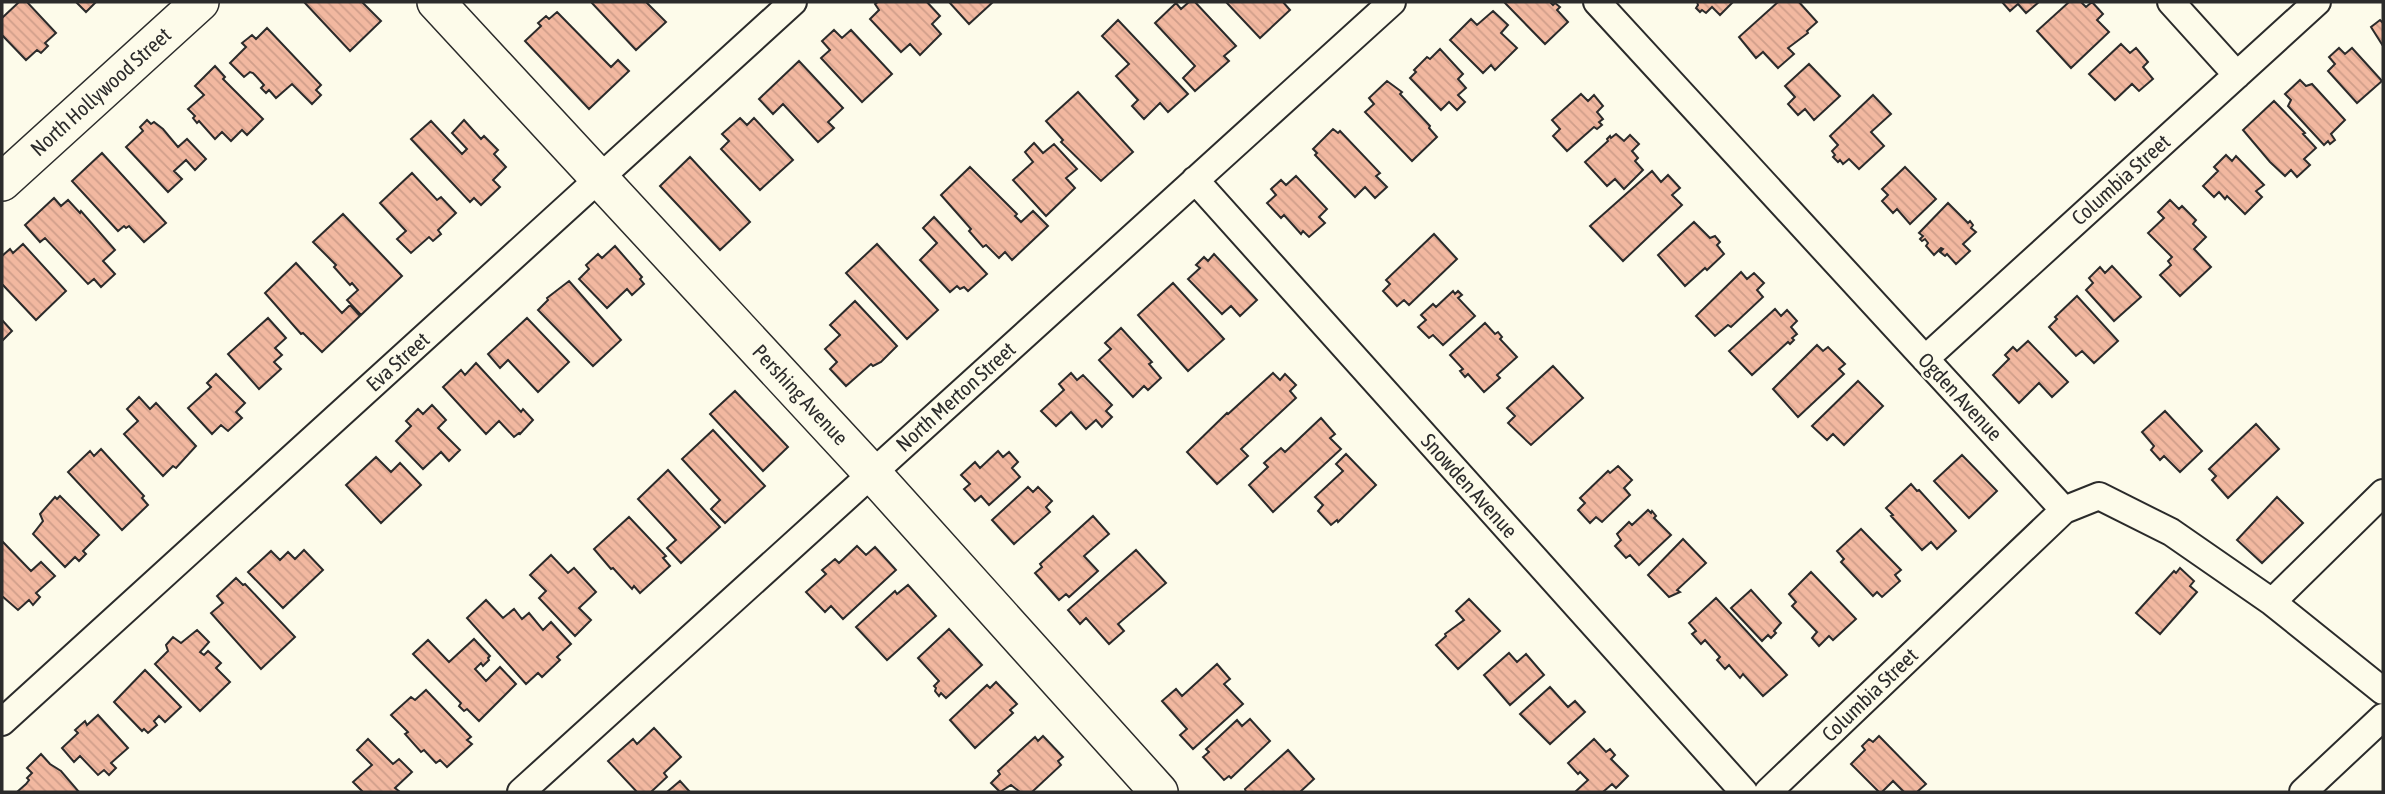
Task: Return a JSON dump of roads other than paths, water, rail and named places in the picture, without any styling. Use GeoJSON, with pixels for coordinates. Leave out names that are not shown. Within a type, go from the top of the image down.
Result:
{"type":"FeatureCollection","features":[{"type":"Feature","properties":{"kind":"street","name":"North Hollywood Street"},"geometry":{"type":"LineString","coordinates":[[2,182],[200,2]]}},
{"type":"Feature","properties":{"kind":"street","name":"Pershing Avenue"},"geometry":{"type":"LineString","coordinates":[[436,2],[872,473],[1158,792]]}},
{"type":"Feature","properties":{"kind":"street","name":"Eva Street"},"geometry":{"type":"LineString","coordinates":[[2,722],[793,2]]}},
{"type":"Feature","properties":{"kind":"street","name":"North Merton Street"},"geometry":{"type":"LineString","coordinates":[[531,789],[872,473],[1392,2]]}},
{"type":"Feature","properties":{"kind":"street","name":"Ogden Avenue"},"geometry":{"type":"LineString","coordinates":[[1597,2],[2064,510]]}},
{"type":"Feature","properties":{"kind":"street"},"geometry":{"type":"LineString","coordinates":[[2171,2],[2237,75]]}},
{"type":"Feature","properties":{"kind":"street","name":"Columbia Street"},"geometry":{"type":"LineString","coordinates":[[1925,359],[2318,2]]}},
{"type":"Feature","properties":{"kind":"street","name":"Snowden Avenue"},"geometry":{"type":"LineString","coordinates":[[1195,180],[1744,792]]}},
{"type":"Feature","properties":{"kind":"street"},"geometry":{"type":"LineString","coordinates":[[2272,602],[2383,493]]}},
{"type":"Feature","properties":{"kind":"street"},"geometry":{"type":"LineString","coordinates":[[2064,510],[2099,496],[2171,532],[2272,602],[2383,691]]}},
{"type":"Feature","properties":{"kind":"street","name":"Columbia Street"},"geometry":{"type":"LineString","coordinates":[[1768,792],[2064,510]]}},
{"type":"Feature","properties":{"kind":"street"},"geometry":{"type":"LineString","coordinates":[[2303,792],[2383,717]]}}]}
